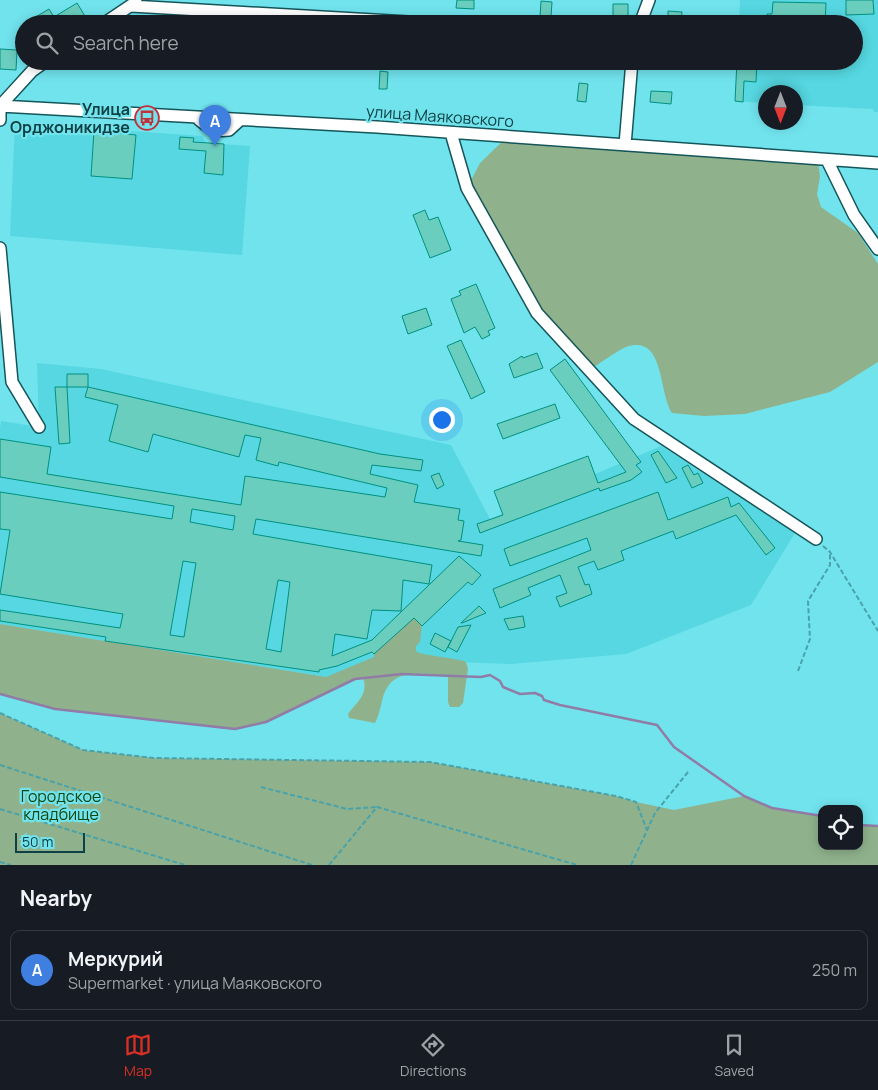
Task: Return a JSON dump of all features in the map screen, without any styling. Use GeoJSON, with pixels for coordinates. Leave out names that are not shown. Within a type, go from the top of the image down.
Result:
{"type":"FeatureCollection","features":[{"type":"Feature","properties":{"kind":"street"},"geometry":{"type":"LineString","coordinates":[[643,15],[649,0]]}},
{"type":"Feature","properties":{"kind":"street"},"geometry":{"type":"LineString","coordinates":[[117,15],[135,3],[311,15]]}},
{"type":"Feature","properties":{"kind":"street"},"geometry":{"type":"LineString","coordinates":[[0,120],[0,106],[33,70]]}},
{"type":"Feature","properties":{"kind":"street"},"geometry":{"type":"LineString","coordinates":[[625,145],[631,70]]}},
{"type":"Feature","properties":{"kind":"street","name":"улица Маяковского"},"geometry":{"type":"LineString","coordinates":[[0,106],[451,133],[878,163]]}},
{"type":"Feature","properties":{"kind":"street"},"geometry":{"type":"LineString","coordinates":[[451,133],[467,188],[537,313],[634,420],[816,538]]}},
{"type":"Feature","properties":{"kind":"street"},"geometry":{"type":"LineString","coordinates":[[827,160],[854,215],[878,249]]}},
{"type":"Feature","properties":{"kind":"street"},"geometry":{"type":"LineString","coordinates":[[0,248],[12,382],[39,427]]}},
{"type":"Feature","properties":{"kind":"path"},"geometry":{"type":"LineString","coordinates":[[816,538],[830,552],[878,631]]}},
{"type":"Feature","properties":{"kind":"path"},"geometry":{"type":"LineString","coordinates":[[798,671],[810,639],[808,600],[830,565],[830,552]]}},
{"type":"Feature","properties":{"kind":"path"},"geometry":{"type":"LineString","coordinates":[[0,713],[82,750],[154,758],[430,762],[616,796],[636,802],[647,830]]}},
{"type":"Feature","properties":{"kind":"path"},"geometry":{"type":"LineString","coordinates":[[0,765],[312,865]]}},
{"type":"Feature","properties":{"kind":"path"},"geometry":{"type":"LineString","coordinates":[[631,865],[655,813],[688,772]]}},
{"type":"Feature","properties":{"kind":"path"},"geometry":{"type":"LineString","coordinates":[[261,787],[346,809],[377,807],[578,865]]}},
{"type":"Feature","properties":{"kind":"path"},"geometry":{"type":"LineString","coordinates":[[329,865],[377,807]]}},
{"type":"Feature","properties":{"kind":"path"},"geometry":{"type":"LineString","coordinates":[[0,809],[185,865]]}},
{"type":"Feature","properties":{"kind":"path"},"geometry":{"type":"LineString","coordinates":[[0,862],[11,865]]}},
{"type":"Feature","properties":{"kind":"shaded area"},"geometry":{"type":"Polygon","coordinates":[[[740,0],[878,0],[878,112],[874,112],[873,109],[803,105],[803,85],[758,85],[758,103],[735,101],[737,70],[863,70],[863,15],[739,15],[740,0]]]}},
{"type":"Feature","properties":{"kind":"shaded area"},"geometry":{"type":"Polygon","coordinates":[[[15,123],[202,136],[206,143],[250,146],[242,255],[10,236],[15,123]]]}},
{"type":"Feature","properties":{"kind":"shaded area"},"geometry":{"type":"Polygon","coordinates":[[[37,363],[101,369],[451,445],[490,519],[661,446],[795,533],[751,605],[626,654],[511,664],[382,659],[326,677],[0,624],[0,428],[1,421],[39,427],[37,363]]]}},
{"type":"Feature","properties":{"kind":"green space"},"geometry":{"type":"Polygon","coordinates":[[[507,137],[818,159],[820,177],[817,194],[821,207],[858,233],[878,264],[878,362],[830,392],[745,414],[704,416],[672,413],[654,356],[648,349],[639,345],[626,347],[618,351],[589,370],[537,313],[467,188],[480,163],[507,137]]]}},
{"type":"Feature","properties":{"kind":"green space"},"geometry":{"type":"Polygon","coordinates":[[[414,618],[422,626],[420,642],[416,646],[416,651],[466,662],[468,669],[463,703],[459,707],[450,707],[448,702],[448,675],[427,674],[408,674],[392,682],[386,690],[375,723],[349,718],[348,714],[363,694],[363,678],[355,679],[266,722],[235,729],[55,709],[0,694],[0,624],[326,677],[374,657],[374,654],[414,618]]]}},
{"type":"Feature","properties":{"kind":"green space","name":"Городское кладбище"},"geometry":{"type":"Polygon","coordinates":[[[0,713],[83,750],[154,758],[430,762],[616,796],[674,810],[744,796],[772,808],[818,815],[818,850],[863,850],[863,825],[878,826],[878,865],[0,865],[0,713]]]}},
{"type":"Feature","properties":{"kind":"building"},"geometry":{"type":"Polygon","coordinates":[[[457,0],[474,0],[474,9],[456,8],[457,0]]]}},
{"type":"Feature","properties":{"kind":"building"},"geometry":{"type":"Polygon","coordinates":[[[846,0],[873,0],[874,14],[846,15],[846,0]]]}},
{"type":"Feature","properties":{"kind":"building"},"geometry":{"type":"Polygon","coordinates":[[[541,1],[552,2],[551,15],[540,15],[541,1]]]}},
{"type":"Feature","properties":{"kind":"building"},"geometry":{"type":"Polygon","coordinates":[[[773,2],[826,3],[825,15],[767,15],[772,14],[773,2]]]}},
{"type":"Feature","properties":{"kind":"building"},"geometry":{"type":"Polygon","coordinates":[[[77,3],[84,15],[57,15],[77,3]]]}},
{"type":"Feature","properties":{"kind":"building"},"geometry":{"type":"Polygon","coordinates":[[[613,4],[628,4],[628,15],[613,15],[613,4]]]}},
{"type":"Feature","properties":{"kind":"building"},"geometry":{"type":"Polygon","coordinates":[[[49,9],[53,15],[39,15],[49,9]]]}},
{"type":"Feature","properties":{"kind":"building"},"geometry":{"type":"Polygon","coordinates":[[[668,11],[682,12],[682,15],[668,15],[668,11]]]}},
{"type":"Feature","properties":{"kind":"building"},"geometry":{"type":"Polygon","coordinates":[[[0,49],[15,50],[15,70],[0,69],[0,49]]]}},
{"type":"Feature","properties":{"kind":"building"},"geometry":{"type":"Polygon","coordinates":[[[737,70],[757,70],[756,82],[744,81],[743,102],[735,101],[737,70]]]}},
{"type":"Feature","properties":{"kind":"building"},"geometry":{"type":"Polygon","coordinates":[[[380,71],[388,72],[387,89],[379,89],[380,71]]]}},
{"type":"Feature","properties":{"kind":"building"},"geometry":{"type":"Polygon","coordinates":[[[579,83],[588,84],[586,102],[577,101],[579,83]]]}},
{"type":"Feature","properties":{"kind":"building"},"geometry":{"type":"Polygon","coordinates":[[[651,91],[672,92],[671,104],[650,102],[651,91]]]}},
{"type":"Feature","properties":{"kind":"building"},"geometry":{"type":"Polygon","coordinates":[[[94,131],[136,135],[132,179],[91,176],[94,131]]]}},
{"type":"Feature","properties":{"kind":"building"},"geometry":{"type":"Polygon","coordinates":[[[180,137],[194,138],[193,142],[224,144],[223,175],[204,173],[206,151],[179,149],[180,137]]]}},
{"type":"Feature","properties":{"kind":"building"},"geometry":{"type":"Polygon","coordinates":[[[425,210],[429,220],[438,217],[451,250],[430,258],[413,215],[425,210]]]}},
{"type":"Feature","properties":{"kind":"building"},"geometry":{"type":"Polygon","coordinates":[[[476,284],[495,328],[488,331],[490,335],[482,339],[475,327],[464,333],[451,299],[461,295],[459,291],[476,284]]]}},
{"type":"Feature","properties":{"kind":"building"},"geometry":{"type":"Polygon","coordinates":[[[426,308],[432,325],[408,334],[402,316],[426,308]]]}},
{"type":"Feature","properties":{"kind":"building"},"geometry":{"type":"Polygon","coordinates":[[[461,340],[485,392],[471,399],[447,346],[461,340]]]}},
{"type":"Feature","properties":{"kind":"building"},"geometry":{"type":"Polygon","coordinates":[[[537,353],[543,368],[514,378],[509,364],[522,356],[523,358],[537,353]]]}},
{"type":"Feature","properties":{"kind":"building"},"geometry":{"type":"Polygon","coordinates":[[[565,359],[641,462],[636,465],[642,472],[631,480],[600,491],[599,488],[480,533],[477,524],[503,515],[494,491],[588,456],[598,483],[626,472],[550,370],[565,359]]]}},
{"type":"Feature","properties":{"kind":"building"},"geometry":{"type":"Polygon","coordinates":[[[67,374],[88,374],[88,387],[67,387],[67,374]]]}},
{"type":"Feature","properties":{"kind":"building"},"geometry":{"type":"Polygon","coordinates":[[[55,387],[67,387],[70,443],[59,444],[55,387]]]}},
{"type":"Feature","properties":{"kind":"building"},"geometry":{"type":"Polygon","coordinates":[[[88,387],[380,454],[423,460],[421,471],[372,465],[370,474],[418,485],[414,502],[460,509],[458,520],[464,521],[461,540],[458,541],[483,545],[481,556],[256,519],[253,534],[432,565],[429,584],[403,580],[401,611],[372,610],[367,639],[335,634],[332,656],[372,640],[459,556],[481,575],[472,585],[468,582],[422,626],[414,618],[374,654],[372,652],[337,666],[319,670],[319,672],[105,641],[106,637],[0,621],[0,610],[120,628],[123,614],[0,594],[10,530],[0,529],[0,492],[172,519],[174,506],[0,477],[0,439],[51,447],[47,474],[241,505],[245,476],[385,497],[387,488],[279,462],[278,466],[256,460],[261,438],[245,435],[239,457],[153,434],[148,452],[109,441],[118,405],[85,397],[88,387]],[[192,509],[190,522],[233,530],[235,516],[192,509]],[[183,561],[170,635],[184,637],[196,563],[183,561]],[[278,580],[266,649],[281,652],[290,582],[278,580]]]}},
{"type":"Feature","properties":{"kind":"building"},"geometry":{"type":"Polygon","coordinates":[[[555,404],[560,418],[503,439],[497,424],[555,404]]]}},
{"type":"Feature","properties":{"kind":"building"},"geometry":{"type":"Polygon","coordinates":[[[658,451],[677,478],[666,483],[651,455],[658,451]]]}},
{"type":"Feature","properties":{"kind":"building"},"geometry":{"type":"Polygon","coordinates":[[[688,465],[694,475],[698,473],[703,483],[692,488],[682,468],[688,465]]]}},
{"type":"Feature","properties":{"kind":"building"},"geometry":{"type":"Polygon","coordinates":[[[439,473],[444,485],[437,489],[431,476],[439,473]]]}},
{"type":"Feature","properties":{"kind":"building"},"geometry":{"type":"Polygon","coordinates":[[[658,492],[668,520],[728,497],[731,507],[739,503],[775,548],[766,555],[736,515],[676,539],[673,531],[621,551],[624,560],[598,570],[594,561],[578,567],[585,585],[589,584],[592,594],[560,607],[556,597],[567,593],[560,575],[528,588],[531,595],[500,608],[493,589],[591,550],[587,538],[510,566],[504,549],[658,492]]]}},
{"type":"Feature","properties":{"kind":"building"},"geometry":{"type":"Polygon","coordinates":[[[479,606],[486,613],[461,623],[479,606]]]}},
{"type":"Feature","properties":{"kind":"building"},"geometry":{"type":"Polygon","coordinates":[[[523,616],[525,627],[509,630],[504,619],[523,616]]]}},
{"type":"Feature","properties":{"kind":"building"},"geometry":{"type":"Polygon","coordinates":[[[471,625],[457,652],[448,647],[458,627],[471,625]]]}},
{"type":"Feature","properties":{"kind":"building"},"geometry":{"type":"Polygon","coordinates":[[[435,633],[451,641],[445,652],[430,644],[435,633]]]}},
{"type":"Feature","properties":{"kind":"waterway"},"geometry":{"type":"LineString","coordinates":[[0,694],[55,709],[235,729],[266,722],[355,679],[402,674],[481,677],[490,675],[500,681],[503,687],[520,694],[535,693],[542,696],[544,700],[560,705],[657,725],[674,747],[744,796],[772,808],[818,815]]}},
{"type":"Feature","properties":{"kind":"waterway"},"geometry":{"type":"LineString","coordinates":[[863,825],[878,826]]}},
{"type":"Feature","properties":{"kind":"place","name":"Улица Орджоникидзе"},"geometry":{"type":"Point","coordinates":[147,118]}},
{"type":"Feature","properties":{"kind":"place","name":"Меркурий"},"geometry":{"type":"Point","coordinates":[215,146]}}]}
